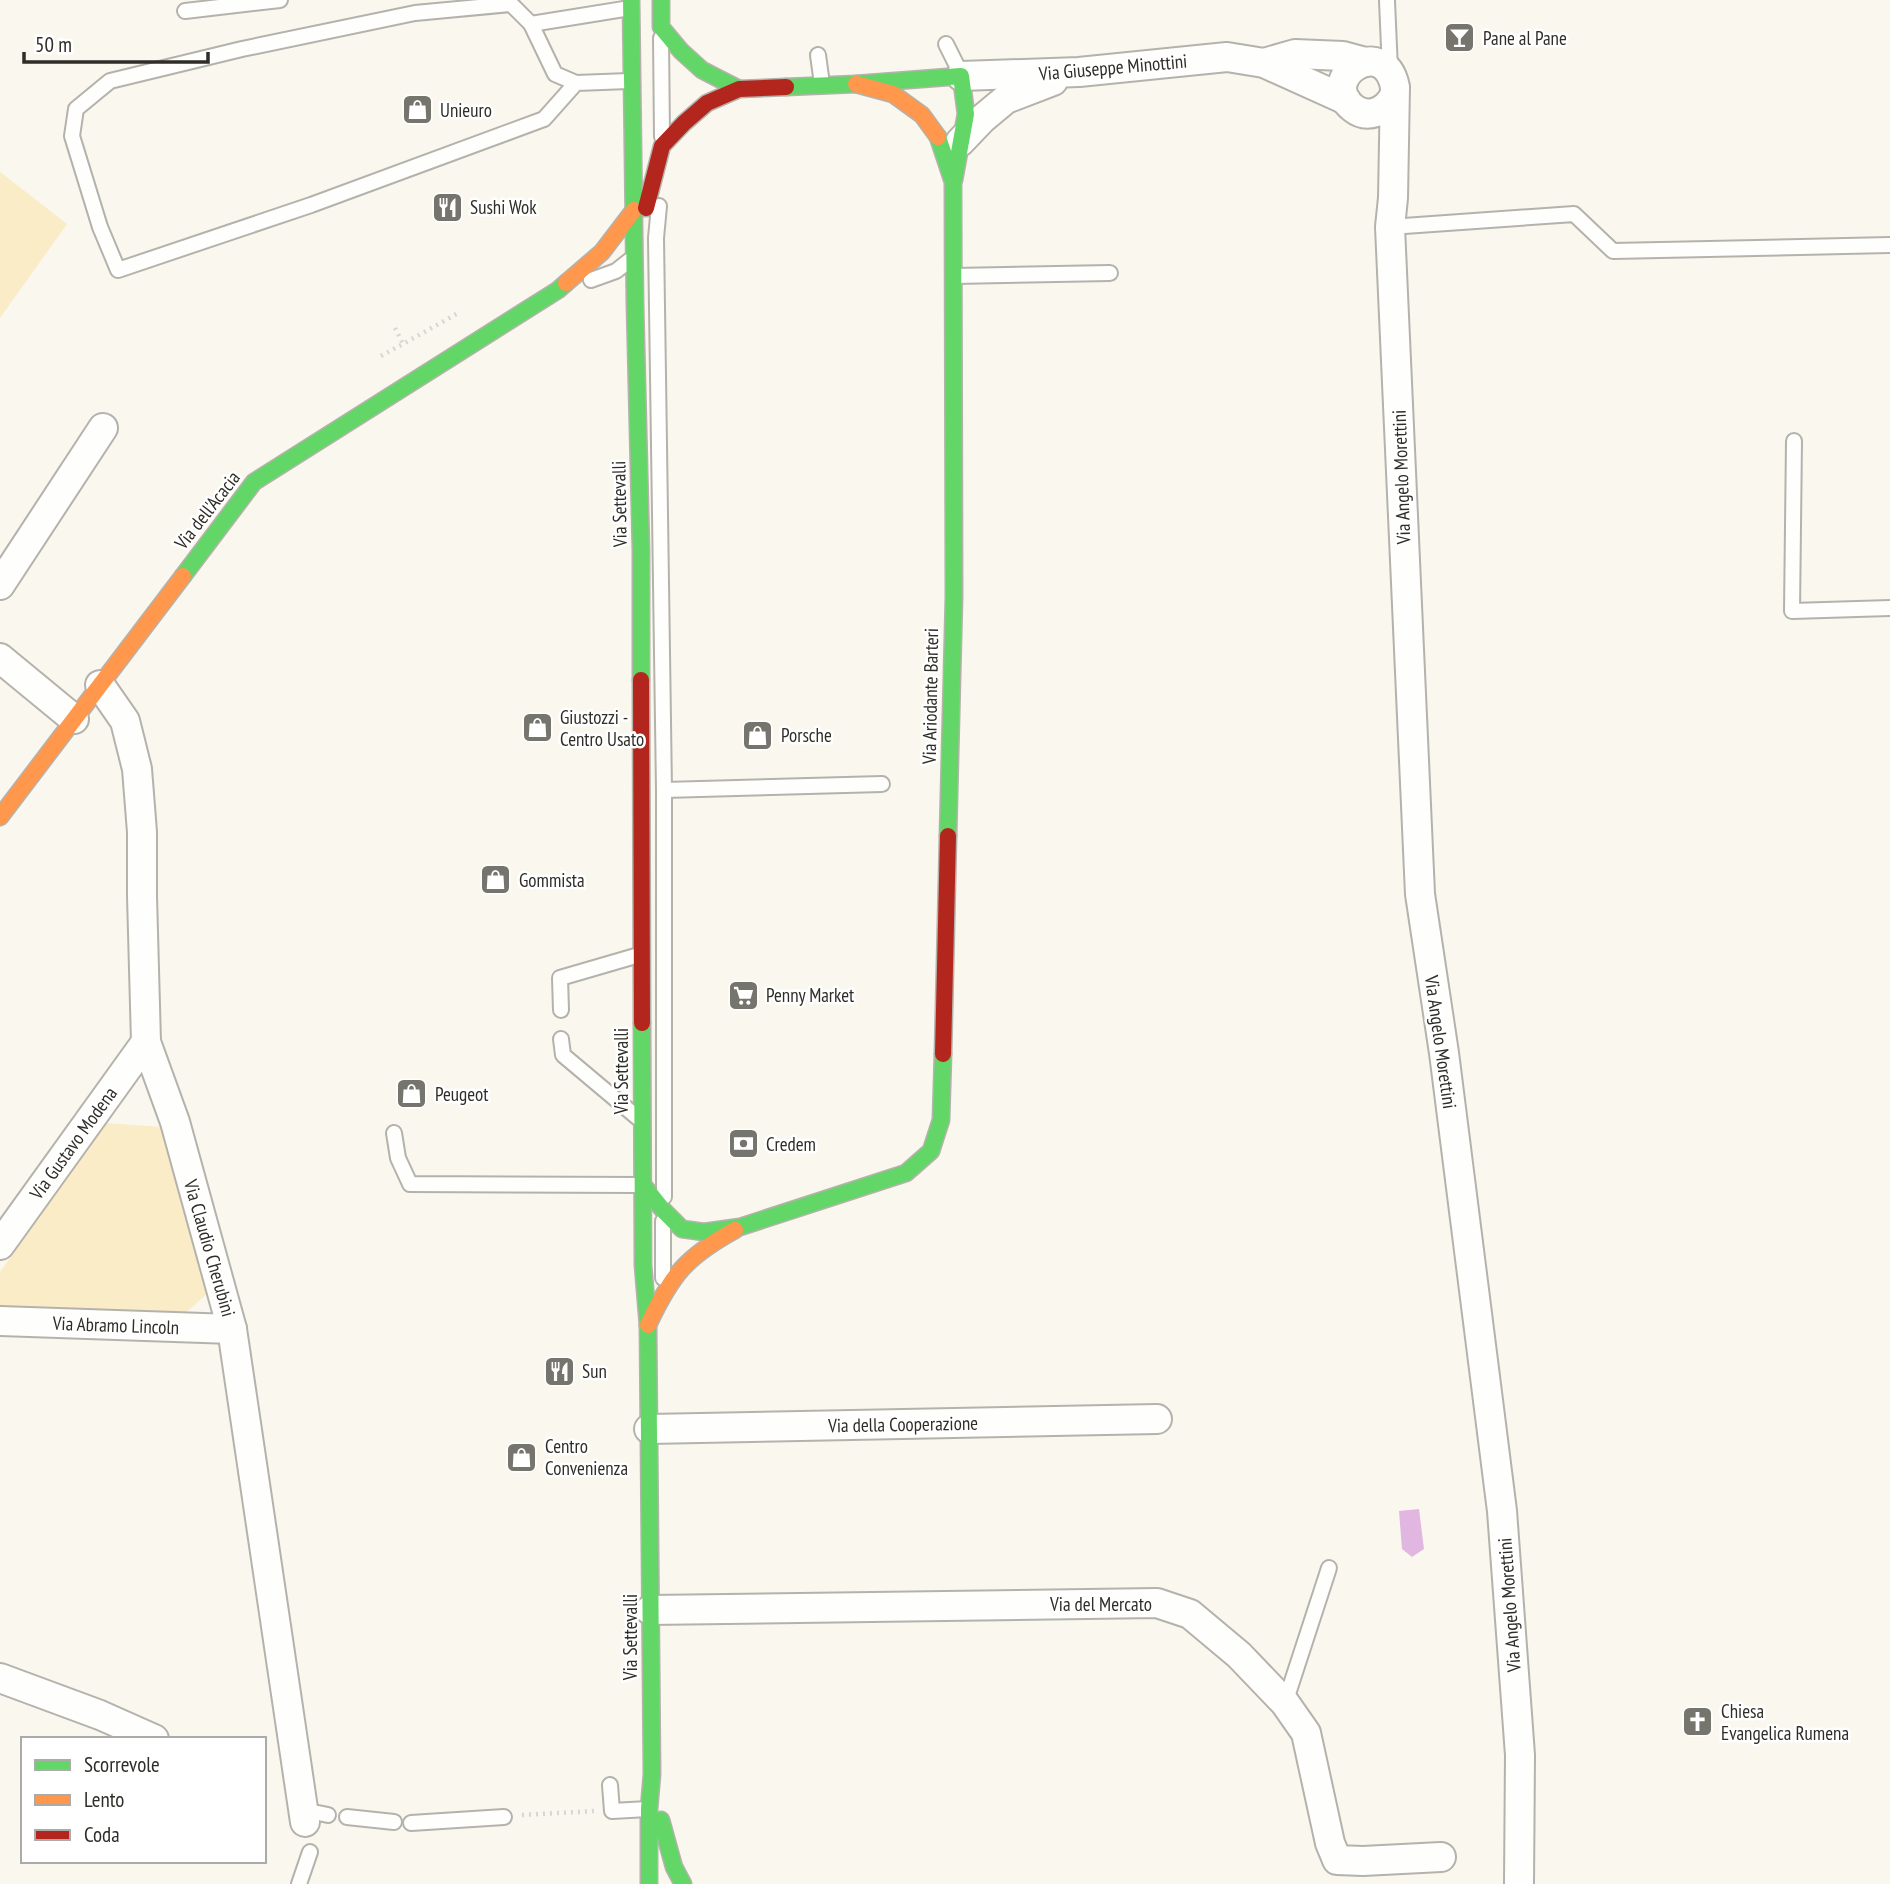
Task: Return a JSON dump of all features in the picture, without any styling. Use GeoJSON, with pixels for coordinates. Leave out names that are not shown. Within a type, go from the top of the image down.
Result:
{"type":"FeatureCollection","features":[{"type":"Feature","properties":{"kind":"main road"},"geometry":{"type":"LineString","coordinates":[[661,0],[661,26],[681,51],[702,71],[739,89]]}},
{"type":"Feature","properties":{"kind":"main road","name":"Via Settevalli"},"geometry":{"type":"LineString","coordinates":[[631,4],[641,551],[643,1265],[648,1325],[652,1774],[649,1884]]}},
{"type":"Feature","properties":{"kind":"main road"},"geometry":{"type":"LineString","coordinates":[[634,257],[662,146],[707,103],[739,89],[961,76],[965,114],[953,182]]}},
{"type":"Feature","properties":{"kind":"main road","name":"Via Ariodante Barteri"},"geometry":{"type":"LineString","coordinates":[[740,1227],[906,1173],[931,1151],[941,1120],[954,596],[953,182],[937,135],[922,114],[893,94],[856,84]]}},
{"type":"Feature","properties":{"kind":"main road"},"geometry":{"type":"LineString","coordinates":[[558,289],[602,252],[634,210]]}},
{"type":"Feature","properties":{"kind":"main road"},"geometry":{"type":"LineString","coordinates":[[558,289],[591,281],[616,288],[635,304]]}},
{"type":"Feature","properties":{"kind":"main road","name":"Via dell'Acacia"},"geometry":{"type":"LineString","coordinates":[[0,817],[254,482],[558,289]]}},
{"type":"Feature","properties":{"kind":"main road"},"geometry":{"type":"LineString","coordinates":[[643,1185],[682,1228],[704,1232],[740,1227]]}},
{"type":"Feature","properties":{"kind":"main road"},"geometry":{"type":"LineString","coordinates":[[648,1325],[663,1293],[683,1266],[701,1250],[740,1227]]}},
{"type":"Feature","properties":{"kind":"main road"},"geometry":{"type":"LineString","coordinates":[[652,1774],[663,1830],[674,1867],[683,1884]]}},
{"type":"Feature","properties":{"kind":"street","name":"Via Giuseppe Minottini"},"geometry":{"type":"LineString","coordinates":[[1264,63],[1295,54],[1343,56],[1381,73]]}},
{"type":"Feature","properties":{"kind":"street","name":"Via Giuseppe Minottini"},"geometry":{"type":"LineString","coordinates":[[961,76],[1079,72],[1227,57],[1264,63],[1356,107]]}},
{"type":"Feature","properties":{"kind":"street"},"geometry":{"type":"LineString","coordinates":[[1357,64],[1381,73],[1390,103],[1375,113],[1356,107],[1343,84],[1345,76],[1357,64]]}},
{"type":"Feature","properties":{"kind":"street"},"geometry":{"type":"LineString","coordinates":[[960,142],[1006,99],[1037,85],[1079,72]]}},
{"type":"Feature","properties":{"kind":"street","name":"Via Angelo Morettini"},"geometry":{"type":"LineString","coordinates":[[1381,73],[1393,198],[1390,227],[1420,894],[1446,1066],[1502,1511],[1520,1755],[1519,1884]]}},
{"type":"Feature","properties":{"kind":"street","name":"Via Angelo Morettini"},"geometry":{"type":"LineString","coordinates":[[1356,107],[1393,198]]}},
{"type":"Feature","properties":{"kind":"street"},"geometry":{"type":"LineString","coordinates":[[0,585],[103,428]]}},
{"type":"Feature","properties":{"kind":"street"},"geometry":{"type":"LineString","coordinates":[[0,657],[74,719]]}},
{"type":"Feature","properties":{"kind":"street","name":"Via Claudio Cherubini"},"geometry":{"type":"LineString","coordinates":[[100,685],[125,722],[137,769],[142,832],[146,1042],[175,1122],[232,1329],[312,1816]]}},
{"type":"Feature","properties":{"kind":"street","name":"Via Gustavo Modena"},"geometry":{"type":"LineString","coordinates":[[0,1245],[146,1042]]}},
{"type":"Feature","properties":{"kind":"street","name":"Via Abramo Lincoln"},"geometry":{"type":"LineString","coordinates":[[0,1321],[232,1329]]}},
{"type":"Feature","properties":{"kind":"street","name":"Via della Cooperazione"},"geometry":{"type":"LineString","coordinates":[[649,1429],[1157,1419]]}},
{"type":"Feature","properties":{"kind":"street","name":"Via del Mercato"},"geometry":{"type":"LineString","coordinates":[[650,1610],[1157,1603],[1190,1614],[1239,1655],[1285,1703],[1306,1733],[1329,1843],[1337,1860],[1441,1857]]}},
{"type":"Feature","properties":{"kind":"street"},"geometry":{"type":"LineString","coordinates":[[0,1678],[100,1715],[150,1737]]}},
{"type":"Feature","properties":{"kind":"lane"},"geometry":{"type":"LineString","coordinates":[[185,11],[280,0]]}},
{"type":"Feature","properties":{"kind":"lane"},"geometry":{"type":"LineString","coordinates":[[1381,73],[1387,1]]}},
{"type":"Feature","properties":{"kind":"lane"},"geometry":{"type":"LineString","coordinates":[[576,83],[544,119],[311,205],[118,270],[100,227],[72,136],[76,109],[110,81],[242,49],[415,13],[511,4],[531,24],[555,74],[576,83],[632,81]]}},
{"type":"Feature","properties":{"kind":"lane"},"geometry":{"type":"LineString","coordinates":[[531,24],[631,4]]}},
{"type":"Feature","properties":{"kind":"lane"},"geometry":{"type":"LineString","coordinates":[[661,26],[662,173],[656,237],[664,790],[663,1293]]}},
{"type":"Feature","properties":{"kind":"lane"},"geometry":{"type":"LineString","coordinates":[[946,44],[961,76]]}},
{"type":"Feature","properties":{"kind":"lane"},"geometry":{"type":"LineString","coordinates":[[818,55],[823,86]]}},
{"type":"Feature","properties":{"kind":"lane"},"geometry":{"type":"LineString","coordinates":[[1390,227],[1574,214],[1613,251],[1890,245]]}},
{"type":"Feature","properties":{"kind":"lane"},"geometry":{"type":"LineString","coordinates":[[591,281],[616,271],[656,237]]}},
{"type":"Feature","properties":{"kind":"lane"},"geometry":{"type":"LineString","coordinates":[[602,252],[634,257],[657,275]]}},
{"type":"Feature","properties":{"kind":"lane"},"geometry":{"type":"LineString","coordinates":[[953,276],[1110,272]]}},
{"type":"Feature","properties":{"kind":"lane"},"geometry":{"type":"LineString","coordinates":[[1794,441],[1792,611],[1890,608]]}},
{"type":"Feature","properties":{"kind":"lane"},"geometry":{"type":"LineString","coordinates":[[664,790],[882,784]]}},
{"type":"Feature","properties":{"kind":"lane"},"geometry":{"type":"LineString","coordinates":[[561,1010],[560,978],[641,954]]}},
{"type":"Feature","properties":{"kind":"lane"},"geometry":{"type":"LineString","coordinates":[[561,1039],[563,1055],[642,1122]]}},
{"type":"Feature","properties":{"kind":"lane"},"geometry":{"type":"LineString","coordinates":[[394,1133],[398,1158],[410,1184],[643,1185]]}},
{"type":"Feature","properties":{"kind":"lane"},"geometry":{"type":"LineString","coordinates":[[1285,1703],[1329,1568]]}},
{"type":"Feature","properties":{"kind":"lane"},"geometry":{"type":"LineString","coordinates":[[610,1786],[612,1811],[649,1809]]}},
{"type":"Feature","properties":{"kind":"lane"},"geometry":{"type":"LineString","coordinates":[[347,1817],[394,1822]]}},
{"type":"Feature","properties":{"kind":"lane"},"geometry":{"type":"LineString","coordinates":[[411,1823],[504,1817]]}},
{"type":"Feature","properties":{"kind":"lane"},"geometry":{"type":"LineString","coordinates":[[299,1884],[310,1852]]}},
{"type":"Feature","properties":{"kind":"path"},"geometry":{"type":"LineString","coordinates":[[381,356],[441,323]]}},
{"type":"Feature","properties":{"kind":"path"},"geometry":{"type":"LineString","coordinates":[[396,328],[403,344]]}},
{"type":"Feature","properties":{"kind":"path"},"geometry":{"type":"LineString","coordinates":[[504,1817],[612,1811]]}},
{"type":"Feature","properties":{"kind":"shaded area"},"geometry":{"type":"Polygon","coordinates":[[[0,172],[67,224],[0,318],[0,172]]]}},
{"type":"Feature","properties":{"kind":"shaded area"},"geometry":{"type":"Polygon","coordinates":[[[106,1123],[162,1127],[209,1292],[183,1315],[0,1311],[0,1272],[106,1123]]]}},
{"type":"Feature","properties":{"kind":"shaded area"},"geometry":{"type":"Polygon","coordinates":[[[1419,1509],[1424,1549],[1412,1557],[1402,1549],[1399,1511],[1419,1509]]]}},
{"type":"Feature","properties":{"kind":"traffic: fast"},"geometry":{"type":"LineString","coordinates":[[631,0],[641,680]]}},
{"type":"Feature","properties":{"kind":"traffic: fast"},"geometry":{"type":"LineString","coordinates":[[661,0],[661,27],[681,51],[702,70],[739,89]]}},
{"type":"Feature","properties":{"kind":"traffic: fast"},"geometry":{"type":"LineString","coordinates":[[786,87],[961,76],[966,114],[954,180]]}},
{"type":"Feature","properties":{"kind":"traffic: fast"},"geometry":{"type":"LineString","coordinates":[[938,137],[953,182],[954,596],[948,836]]}},
{"type":"Feature","properties":{"kind":"traffic: fast"},"geometry":{"type":"LineString","coordinates":[[183,576],[254,482],[566,283]]}},
{"type":"Feature","properties":{"kind":"traffic: fast"},"geometry":{"type":"LineString","coordinates":[[642,1023],[643,1265],[648,1325],[652,1774],[649,1884]]}},
{"type":"Feature","properties":{"kind":"traffic: fast"},"geometry":{"type":"LineString","coordinates":[[643,1185],[682,1229],[704,1232],[740,1227],[906,1173],[931,1151],[941,1120],[943,1054]]}},
{"type":"Feature","properties":{"kind":"traffic: fast"},"geometry":{"type":"LineString","coordinates":[[661,1820],[674,1867],[683,1884]]}},
{"type":"Feature","properties":{"kind":"traffic: slow"},"geometry":{"type":"LineString","coordinates":[[856,84],[893,94],[922,115],[938,137]]}},
{"type":"Feature","properties":{"kind":"traffic: slow"},"geometry":{"type":"LineString","coordinates":[[566,283],[602,252],[634,210]]}},
{"type":"Feature","properties":{"kind":"traffic: slow"},"geometry":{"type":"LineString","coordinates":[[0,817],[183,576]]}},
{"type":"Feature","properties":{"kind":"traffic: slow"},"geometry":{"type":"LineString","coordinates":[[648,1325],[665,1292],[682,1268],[704,1249],[735,1230]]}},
{"type":"Feature","properties":{"kind":"traffic: jam"},"geometry":{"type":"LineString","coordinates":[[646,208],[662,146],[707,103],[739,89],[786,87]]}},
{"type":"Feature","properties":{"kind":"traffic: jam"},"geometry":{"type":"LineString","coordinates":[[641,680],[642,1023]]}},
{"type":"Feature","properties":{"kind":"traffic: jam"},"geometry":{"type":"LineString","coordinates":[[943,1054],[948,836]]}},
{"type":"Feature","properties":{"kind":"place","name":"Pane al Pane"},"geometry":{"type":"Point","coordinates":[1460,38]}},
{"type":"Feature","properties":{"kind":"place","name":"Unieuro"},"geometry":{"type":"Point","coordinates":[417,110]}},
{"type":"Feature","properties":{"kind":"place","name":"Sushi Wok"},"geometry":{"type":"Point","coordinates":[447,207]}},
{"type":"Feature","properties":{"kind":"place","name":"Giustozzi - Centro Usato"},"geometry":{"type":"Point","coordinates":[537,728]}},
{"type":"Feature","properties":{"kind":"place","name":"Porsche"},"geometry":{"type":"Point","coordinates":[758,735]}},
{"type":"Feature","properties":{"kind":"place","name":"Gommista"},"geometry":{"type":"Point","coordinates":[496,880]}},
{"type":"Feature","properties":{"kind":"place","name":"Penny Market"},"geometry":{"type":"Point","coordinates":[743,995]}},
{"type":"Feature","properties":{"kind":"place","name":"Peugeot"},"geometry":{"type":"Point","coordinates":[412,1094]}},
{"type":"Feature","properties":{"kind":"place","name":"Credem"},"geometry":{"type":"Point","coordinates":[743,1144]}},
{"type":"Feature","properties":{"kind":"place","name":"Sun"},"geometry":{"type":"Point","coordinates":[559,1371]}},
{"type":"Feature","properties":{"kind":"place","name":"Centro Convenienza"},"geometry":{"type":"Point","coordinates":[522,1457]}},
{"type":"Feature","properties":{"kind":"place","name":"Chiesa Evangelica Rumena"},"geometry":{"type":"Point","coordinates":[1698,1722]}}]}
